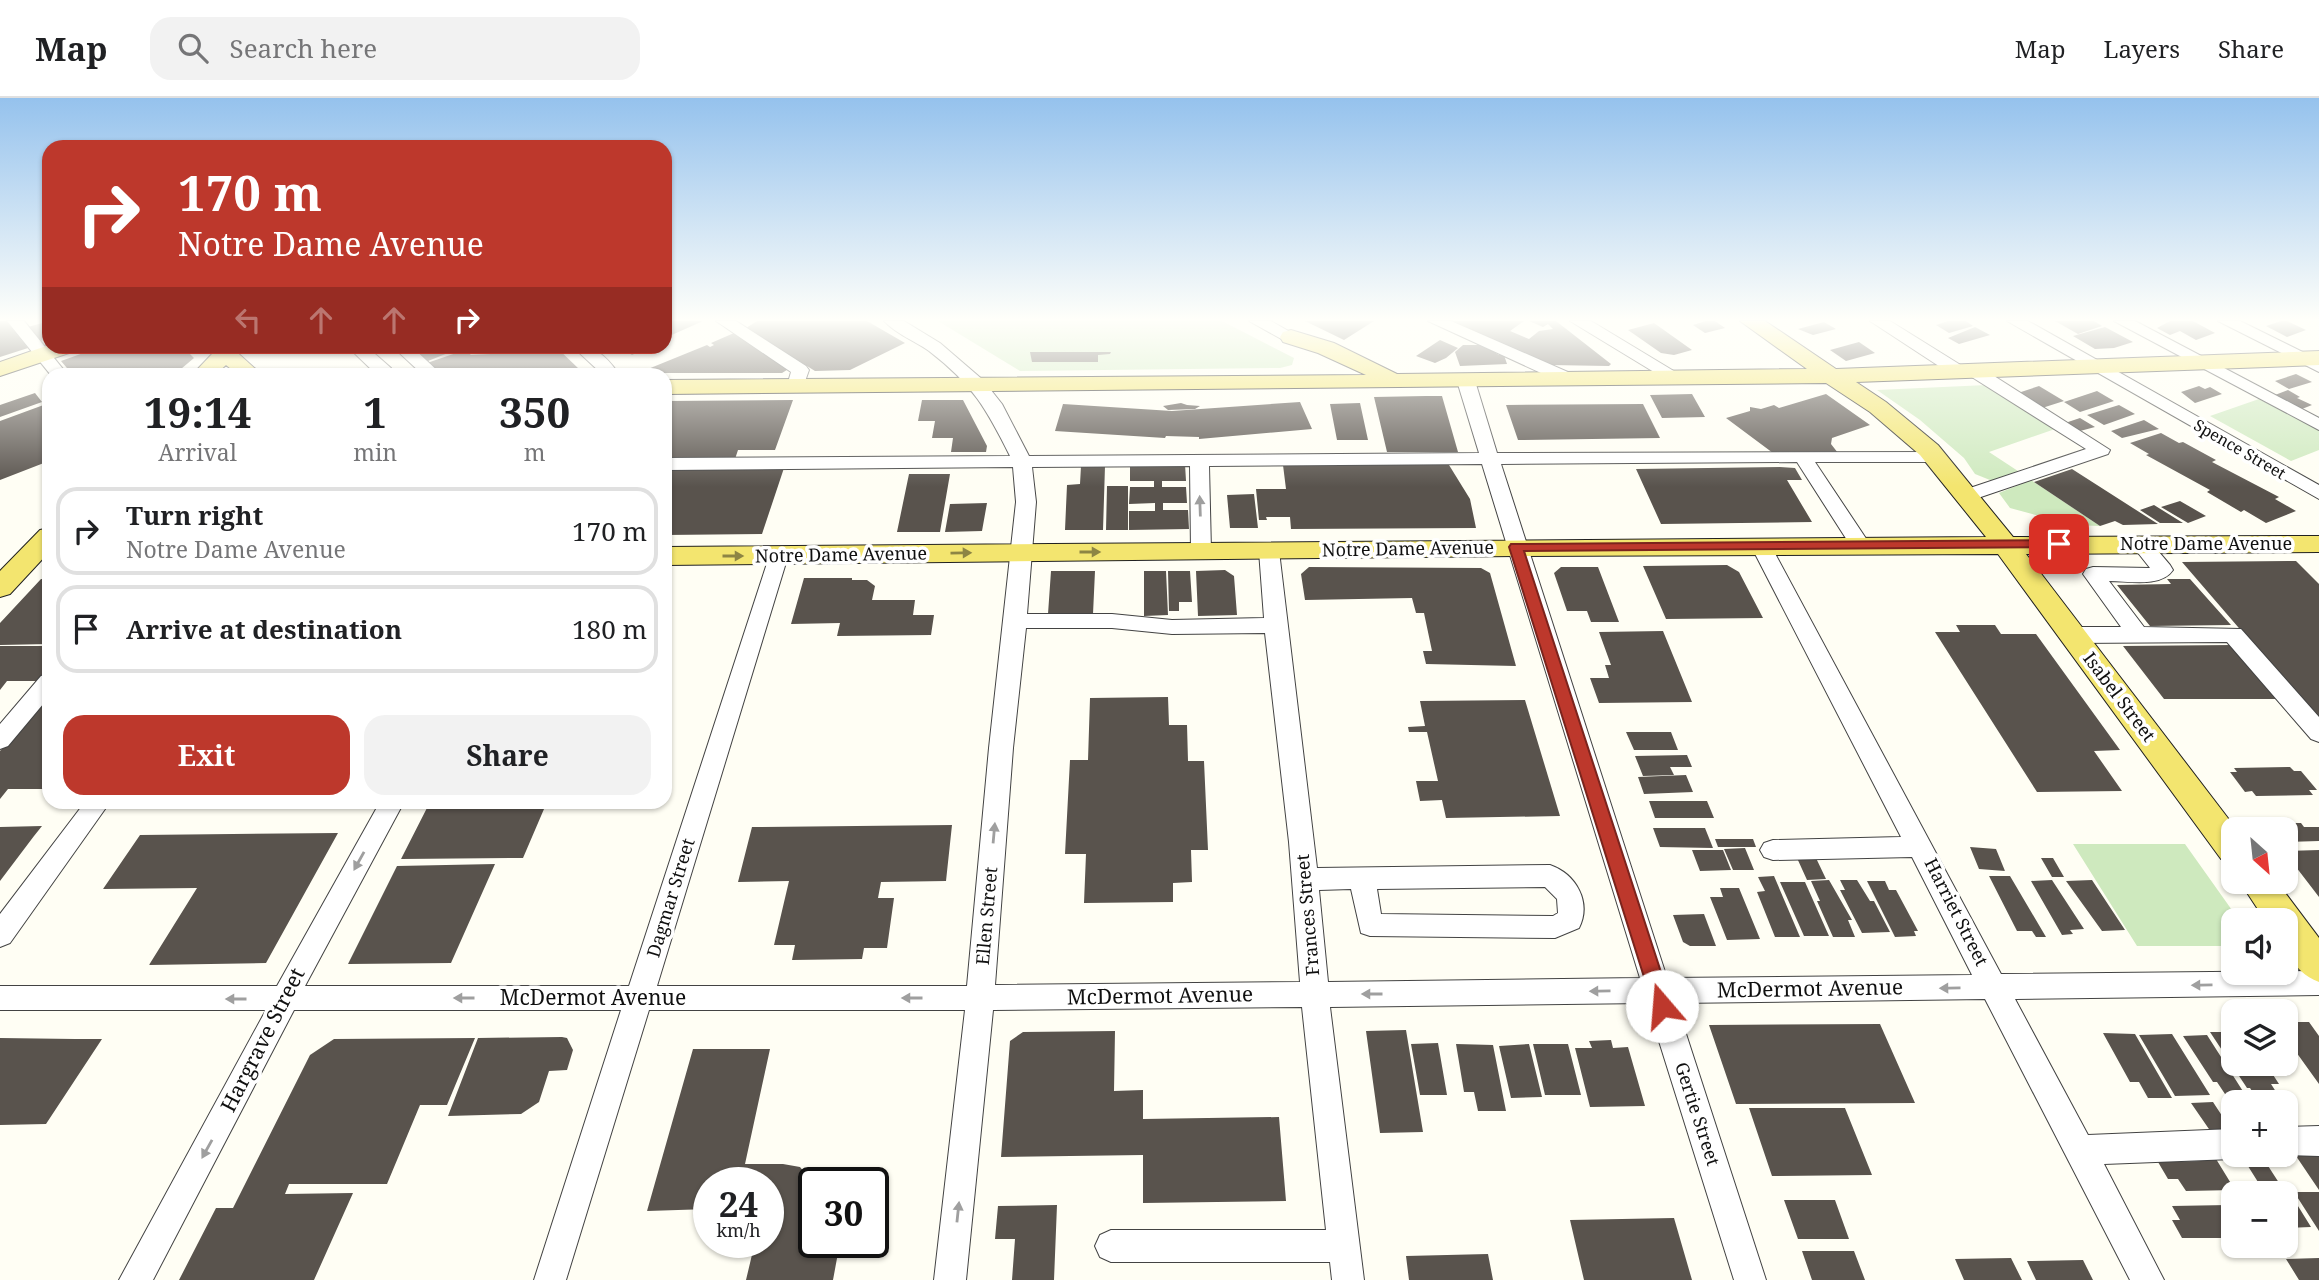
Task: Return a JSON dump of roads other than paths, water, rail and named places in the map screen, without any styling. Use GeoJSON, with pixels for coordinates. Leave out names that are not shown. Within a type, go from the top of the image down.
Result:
{"type":"FeatureCollection","features":[{"type":"Feature","properties":{"kind":"main road"},"geometry":{"type":"LineString","coordinates":[[1297,380],[1300,376]]}},
{"type":"Feature","properties":{"kind":"main road"},"geometry":{"type":"LineString","coordinates":[[1386,376],[1396,381]]}},
{"type":"Feature","properties":{"kind":"main road"},"geometry":{"type":"LineString","coordinates":[[672,387],[1297,380],[1466,382],[1816,376]]}},
{"type":"Feature","properties":{"kind":"main road","name":"Isabel Street"},"geometry":{"type":"LineString","coordinates":[[1832,376],[1895,420],[1935,456],[1968,495],[2221,833]]}},
{"type":"Feature","properties":{"kind":"main road"},"geometry":{"type":"LineString","coordinates":[[0,588],[42,543]]}},
{"type":"Feature","properties":{"kind":"main road","name":"Notre Dame Avenue"},"geometry":{"type":"LineString","coordinates":[[672,556],[2005,544],[2316,546]]}},
{"type":"Feature","properties":{"kind":"main road"},"geometry":{"type":"LineString","coordinates":[[2266,894],[2319,966]]}},
{"type":"Feature","properties":{"kind":"street"},"geometry":{"type":"LineString","coordinates":[[796,386],[798,376]]}},
{"type":"Feature","properties":{"kind":"street"},"geometry":{"type":"LineString","coordinates":[[968,376],[993,404],[1022,461]]}},
{"type":"Feature","properties":{"kind":"street"},"geometry":{"type":"LineString","coordinates":[[1562,376],[1571,380]]}},
{"type":"Feature","properties":{"kind":"street"},"geometry":{"type":"LineString","coordinates":[[1621,380],[1623,376]]}},
{"type":"Feature","properties":{"kind":"street"},"geometry":{"type":"LineString","coordinates":[[1673,376],[1678,379]]}},
{"type":"Feature","properties":{"kind":"street"},"geometry":{"type":"LineString","coordinates":[[1968,495],[2101,450],[1976,376]]}},
{"type":"Feature","properties":{"kind":"street","name":"Spence Street"},"geometry":{"type":"LineString","coordinates":[[2111,376],[2319,493]]}},
{"type":"Feature","properties":{"kind":"street"},"geometry":{"type":"LineString","coordinates":[[2225,376],[2319,425]]}},
{"type":"Feature","properties":{"kind":"street","name":"Gertie Street"},"geometry":{"type":"LineString","coordinates":[[1466,382],[1750,1280]]}},
{"type":"Feature","properties":{"kind":"street"},"geometry":{"type":"LineString","coordinates":[[1803,458],[1861,545]]}},
{"type":"Feature","properties":{"kind":"street"},"geometry":{"type":"LineString","coordinates":[[1199,460],[1201,551]]}},
{"type":"Feature","properties":{"kind":"street","name":"Ellen Street"},"geometry":{"type":"LineString","coordinates":[[950,1280],[980,998],[1001,748],[1016,621],[1026,502],[1022,461]]}},
{"type":"Feature","properties":{"kind":"street"},"geometry":{"type":"LineString","coordinates":[[2138,634],[2092,575],[2154,575],[2162,570],[2141,544]]}},
{"type":"Feature","properties":{"kind":"street","name":"Harriet Street"},"geometry":{"type":"LineString","coordinates":[[1761,546],[1797,620],[1922,847],[2148,1280]]}},
{"type":"Feature","properties":{"kind":"street","name":"Frances Street"},"geometry":{"type":"LineString","coordinates":[[1269,551],[1315,995],[1348,1280]]}},
{"type":"Feature","properties":{"kind":"street","name":"Dagmar Street"},"geometry":{"type":"LineString","coordinates":[[550,1280],[778,556]]}},
{"type":"Feature","properties":{"kind":"street"},"geometry":{"type":"LineString","coordinates":[[1016,621],[1112,621],[1172,627],[1275,625]]}},
{"type":"Feature","properties":{"kind":"street"},"geometry":{"type":"LineString","coordinates":[[2073,635],[2233,634],[2319,733]]}},
{"type":"Feature","properties":{"kind":"street"},"geometry":{"type":"LineString","coordinates":[[0,740],[42,690]]}},
{"type":"Feature","properties":{"kind":"street"},"geometry":{"type":"LineString","coordinates":[[0,935],[94,809]]}},
{"type":"Feature","properties":{"kind":"street","name":"Hargrave Street"},"geometry":{"type":"LineString","coordinates":[[135,1280],[388,809]]}},
{"type":"Feature","properties":{"kind":"street"},"geometry":{"type":"LineString","coordinates":[[1773,850],[1922,847]]}},
{"type":"Feature","properties":{"kind":"street"},"geometry":{"type":"LineString","coordinates":[[1305,879],[1362,878],[1550,876],[1566,888],[1574,904],[1570,919],[1555,927],[1370,925],[1362,878]]}},
{"type":"Feature","properties":{"kind":"street","name":"McDermot Avenue"},"geometry":{"type":"LineString","coordinates":[[0,998],[980,998],[2319,983]]}},
{"type":"Feature","properties":{"kind":"street"},"geometry":{"type":"LineString","coordinates":[[2298,1142],[2319,1141]]}},
{"type":"Feature","properties":{"kind":"street"},"geometry":{"type":"LineString","coordinates":[[2080,1150],[2221,1144]]}},
{"type":"Feature","properties":{"kind":"street"},"geometry":{"type":"LineString","coordinates":[[1111,1246],[1344,1246]]}},
{"type":"Feature","properties":{"kind":"lane"},"geometry":{"type":"LineString","coordinates":[[672,464],[1935,456]]}}]}
